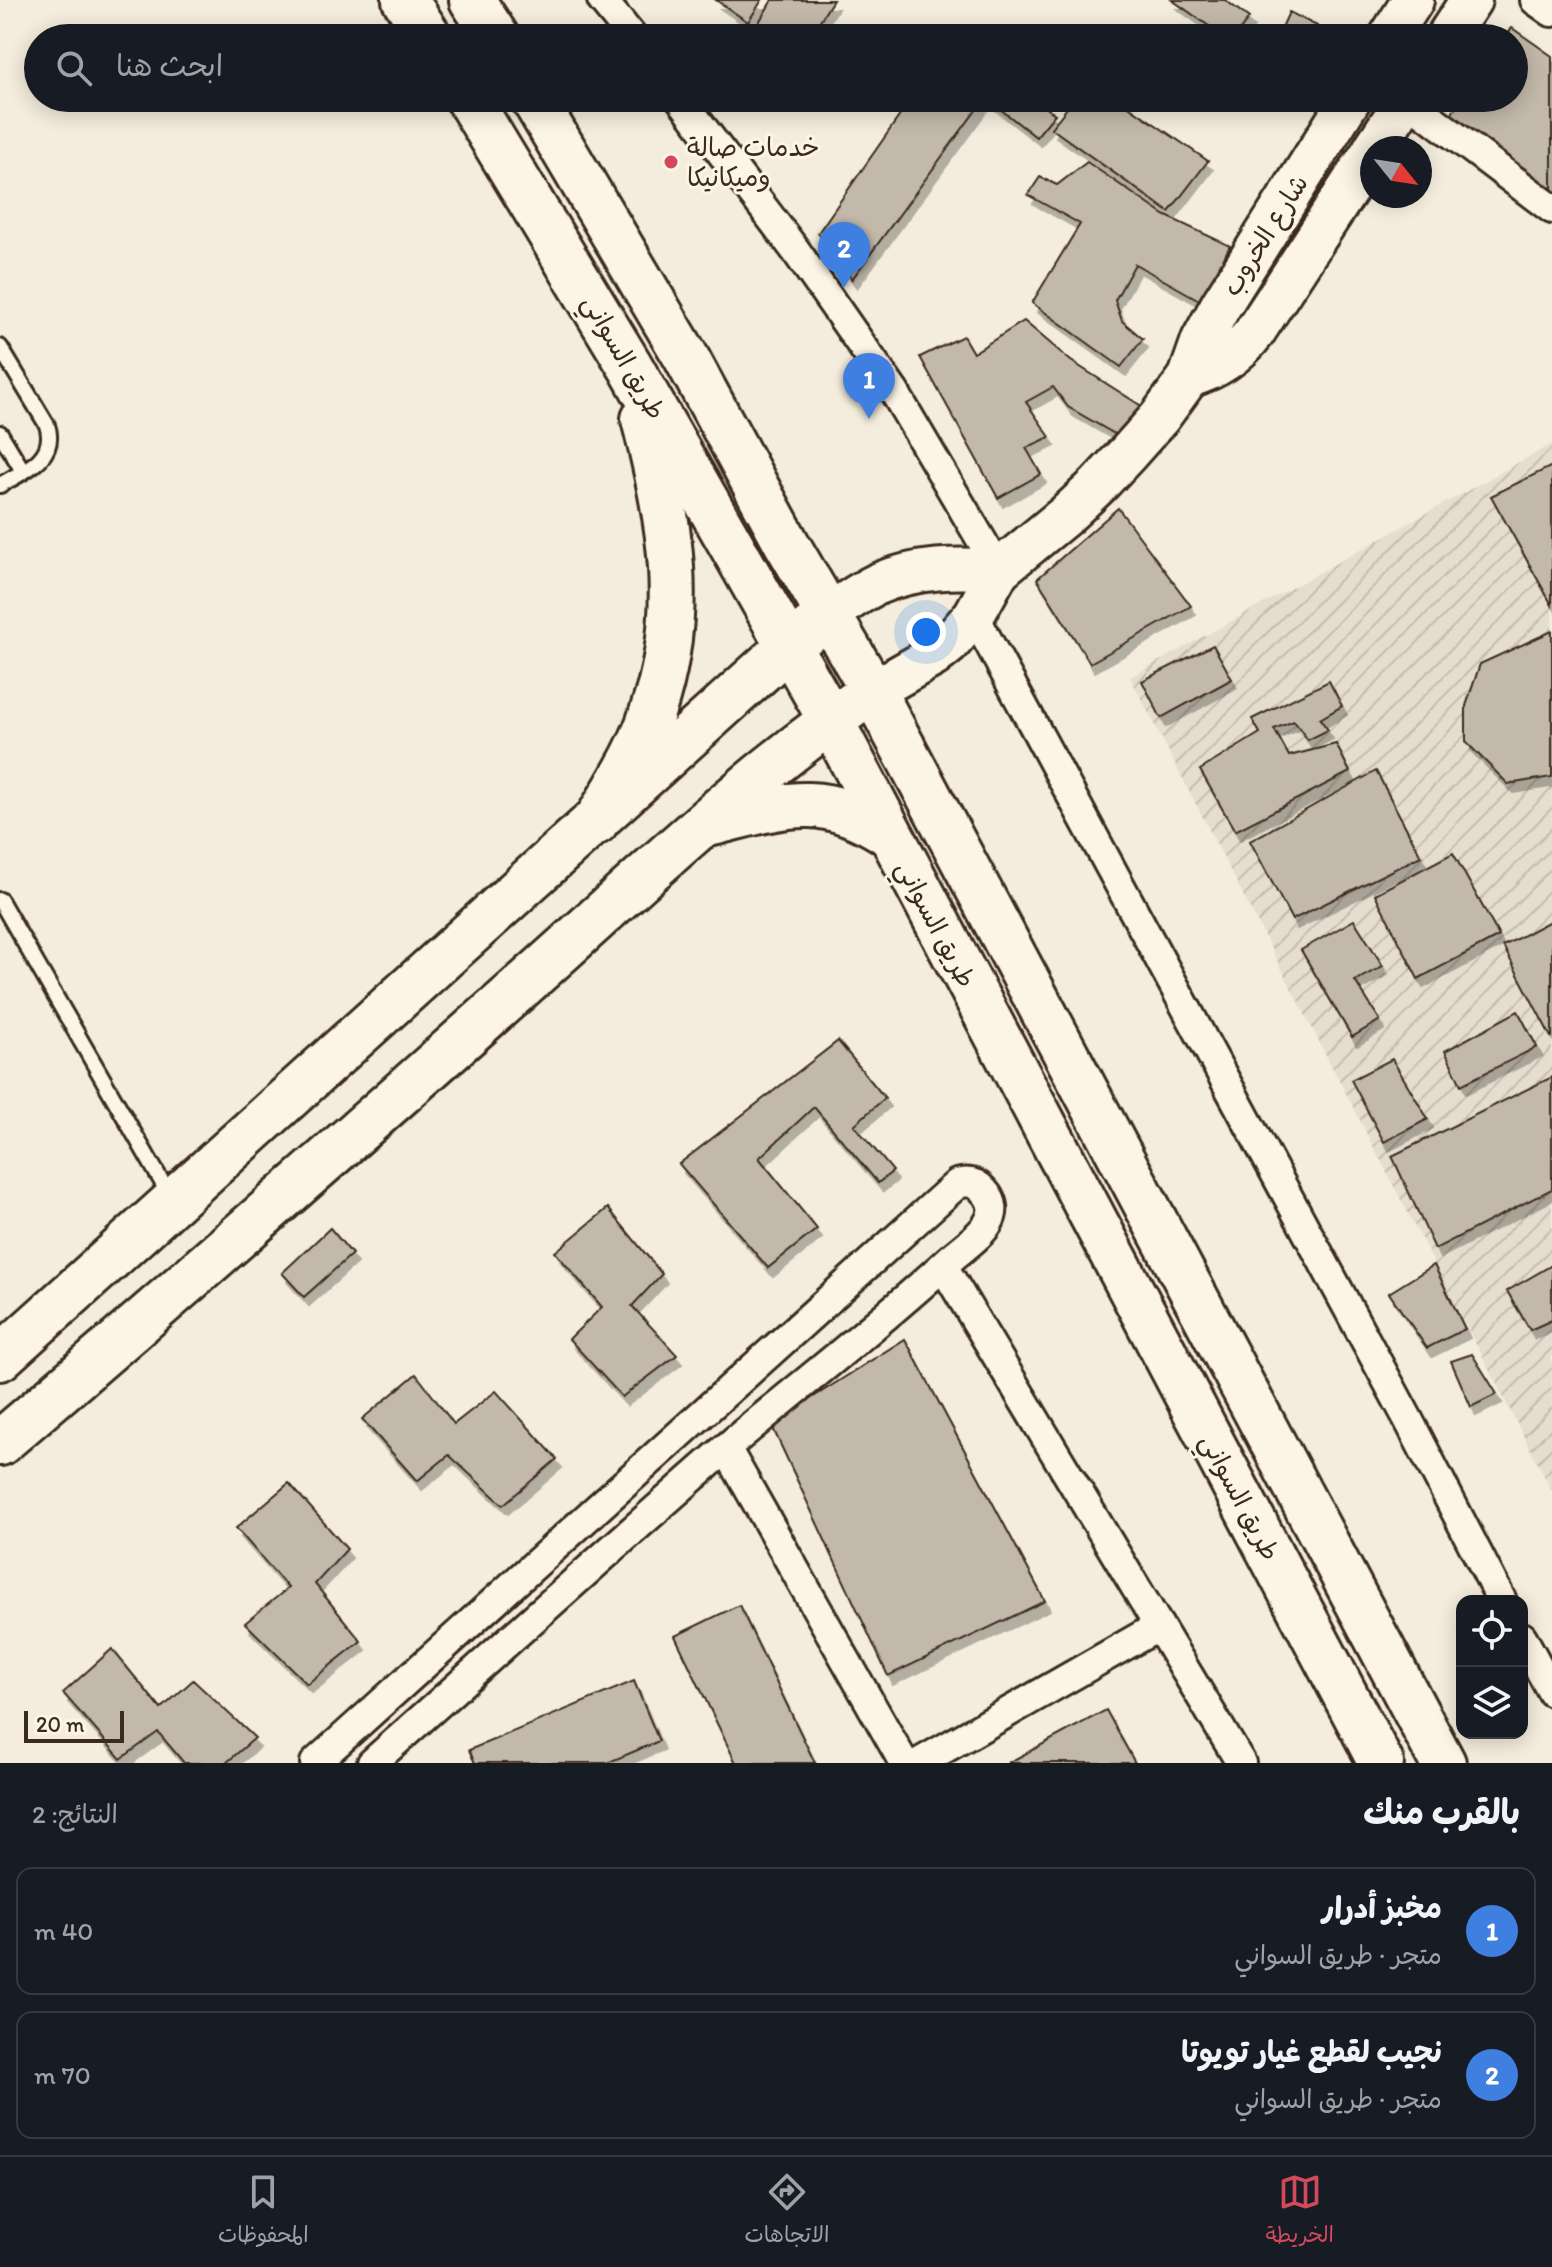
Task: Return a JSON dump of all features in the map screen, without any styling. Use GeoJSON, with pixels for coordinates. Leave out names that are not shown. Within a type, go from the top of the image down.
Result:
{"type":"FeatureCollection","features":[{"type":"Feature","properties":{"kind":"main road"},"geometry":{"type":"LineString","coordinates":[[405,0],[421,24]]}},
{"type":"Feature","properties":{"kind":"main road"},"geometry":{"type":"LineString","coordinates":[[472,0],[488,24]]}},
{"type":"Feature","properties":{"kind":"main road"},"geometry":{"type":"LineString","coordinates":[[1398,24],[1413,0]]}},
{"type":"Feature","properties":{"kind":"main road"},"geometry":{"type":"LineString","coordinates":[[1455,24],[1471,0]]}},
{"type":"Feature","properties":{"kind":"main road","name":"طريق السواني"},"geometry":{"type":"LineString","coordinates":[[476,112],[630,366],[830,719],[1381,1763]]}},
{"type":"Feature","properties":{"kind":"main road","name":"طريق السواني"},"geometry":{"type":"LineString","coordinates":[[541,112],[686,357],[787,544],[873,691],[1443,1763]]}},
{"type":"Feature","properties":{"kind":"main road","name":"شارع الخروب"},"geometry":{"type":"LineString","coordinates":[[873,691],[949,644],[974,615],[999,570],[1098,485],[1160,417],[1189,377],[1202,340],[1216,314],[1342,112]]}},
{"type":"Feature","properties":{"kind":"main road","name":"شارع الخروب"},"geometry":{"type":"LineString","coordinates":[[1382,136],[1397,112]]}},
{"type":"Feature","properties":{"kind":"main road","name":"شارع الخروب"},"geometry":{"type":"LineString","coordinates":[[1189,377],[1206,372],[1241,349],[1360,170]]}},
{"type":"Feature","properties":{"kind":"main road"},"geometry":{"type":"LineString","coordinates":[[596,822],[623,777],[652,715],[669,649],[673,581],[665,514],[630,366]]}},
{"type":"Feature","properties":{"kind":"main road"},"geometry":{"type":"LineString","coordinates":[[0,1358],[789,646],[829,614],[875,585],[905,575],[960,567],[999,570]]}},
{"type":"Feature","properties":{"kind":"main road"},"geometry":{"type":"LineString","coordinates":[[0,1443],[215,1260],[704,825],[830,719],[873,691]]}},
{"type":"Feature","properties":{"kind":"main road"},"geometry":{"type":"LineString","coordinates":[[704,825],[773,808],[804,804],[849,812],[889,834]]}},
{"type":"Feature","properties":{"kind":"main road"},"geometry":{"type":"LineString","coordinates":[[174,1203],[215,1260]]}},
{"type":"Feature","properties":{"kind":"street"},"geometry":{"type":"LineString","coordinates":[[602,0],[622,24]]}},
{"type":"Feature","properties":{"kind":"street"},"geometry":{"type":"LineString","coordinates":[[1535,0],[1552,12]]}},
{"type":"Feature","properties":{"kind":"street"},"geometry":{"type":"LineString","coordinates":[[691,112],[796,251],[895,393],[999,570]]}},
{"type":"Feature","properties":{"kind":"street"},"geometry":{"type":"LineString","coordinates":[[1424,112],[1552,209]]}},
{"type":"Feature","properties":{"kind":"street"},"geometry":{"type":"LineString","coordinates":[[974,615],[1409,1421],[1499,1595]]}},
{"type":"Feature","properties":{"kind":"street"},"geometry":{"type":"LineString","coordinates":[[315,1763],[957,1184],[974,1182],[992,1201],[993,1217],[989,1223],[943,1266],[726,1448],[381,1760],[364,1720]]}},
{"type":"Feature","properties":{"kind":"street"},"geometry":{"type":"LineString","coordinates":[[943,1266],[1241,1763]]}},
{"type":"Feature","properties":{"kind":"street"},"geometry":{"type":"LineString","coordinates":[[726,1448],[904,1763]]}},
{"type":"Feature","properties":{"kind":"street"},"geometry":{"type":"LineString","coordinates":[[919,1763],[1159,1626]]}},
{"type":"Feature","properties":{"kind":"street"},"geometry":{"type":"LineString","coordinates":[[1528,1648],[1552,1692]]}},
{"type":"Feature","properties":{"kind":"lane"},"geometry":{"type":"LineString","coordinates":[[0,347],[50,435],[49,447],[43,457],[0,485]]}},
{"type":"Feature","properties":{"kind":"lane"},"geometry":{"type":"LineString","coordinates":[[0,433],[23,471]]}},
{"type":"Feature","properties":{"kind":"lane"},"geometry":{"type":"LineString","coordinates":[[0,900],[174,1203]]}},
{"type":"Feature","properties":{"kind":"shaded area"},"geometry":{"type":"Polygon","coordinates":[[[1552,444],[1552,1491],[1130,677],[1552,444]]]}},
{"type":"Feature","properties":{"kind":"building"},"geometry":{"type":"Polygon","coordinates":[[[716,0],[762,0],[748,22],[716,0]]]}},
{"type":"Feature","properties":{"kind":"building"},"geometry":{"type":"Polygon","coordinates":[[[772,0],[833,0],[818,24],[758,24],[772,0]]]}},
{"type":"Feature","properties":{"kind":"building"},"geometry":{"type":"Polygon","coordinates":[[[1172,0],[1225,0],[1249,18],[1244,24],[1206,24],[1172,0]]]}},
{"type":"Feature","properties":{"kind":"building"},"geometry":{"type":"Polygon","coordinates":[[[1289,12],[1313,24],[1284,24],[1289,12]]]}},
{"type":"Feature","properties":{"kind":"building"},"geometry":{"type":"Polygon","coordinates":[[[1528,39],[1552,56],[1552,190],[1449,117],[1453,112],[1528,112],[1528,39]]]}},
{"type":"Feature","properties":{"kind":"building"},"geometry":{"type":"Polygon","coordinates":[[[902,112],[975,112],[852,279],[818,233],[902,112]]]}},
{"type":"Feature","properties":{"kind":"building"},"geometry":{"type":"Polygon","coordinates":[[[1004,112],[1055,114],[1036,137],[1004,112]]]}},
{"type":"Feature","properties":{"kind":"building"},"geometry":{"type":"Polygon","coordinates":[[[1064,112],[1137,112],[1208,161],[1169,212],[1051,128],[1064,112]]]}},
{"type":"Feature","properties":{"kind":"building"},"geometry":{"type":"Polygon","coordinates":[[[1087,162],[1164,215],[1230,246],[1201,301],[1135,264],[1115,300],[1122,321],[1143,339],[1121,367],[1032,303],[1080,224],[1028,195],[1040,177],[1057,185],[1087,162]]]}},
{"type":"Feature","properties":{"kind":"building"},"geometry":{"type":"Polygon","coordinates":[[[1024,321],[1071,361],[1143,407],[1118,436],[1068,407],[1053,387],[1026,402],[1050,437],[1026,448],[1041,474],[998,498],[920,357],[963,336],[973,353],[1024,321]]]}},
{"type":"Feature","properties":{"kind":"building"},"geometry":{"type":"Polygon","coordinates":[[[1552,466],[1552,605],[1491,496],[1552,466]]]}},
{"type":"Feature","properties":{"kind":"building"},"geometry":{"type":"Polygon","coordinates":[[[1118,508],[1191,606],[1090,663],[1037,579],[1118,508]]]}},
{"type":"Feature","properties":{"kind":"building"},"geometry":{"type":"Polygon","coordinates":[[[1552,631],[1552,777],[1508,784],[1466,742],[1466,706],[1480,664],[1552,631]]]}},
{"type":"Feature","properties":{"kind":"building"},"geometry":{"type":"Polygon","coordinates":[[[1213,645],[1232,679],[1161,718],[1142,681],[1213,645]]]}},
{"type":"Feature","properties":{"kind":"building"},"geometry":{"type":"Polygon","coordinates":[[[1329,681],[1342,706],[1320,719],[1328,730],[1308,740],[1294,721],[1274,729],[1289,756],[1336,744],[1350,772],[1235,831],[1200,770],[1260,733],[1252,719],[1329,681]]]}},
{"type":"Feature","properties":{"kind":"building"},"geometry":{"type":"Polygon","coordinates":[[[1376,771],[1421,856],[1292,920],[1250,841],[1376,771]]]}},
{"type":"Feature","properties":{"kind":"building"},"geometry":{"type":"Polygon","coordinates":[[[1453,853],[1499,936],[1418,979],[1375,894],[1453,853]]]}},
{"type":"Feature","properties":{"kind":"building"},"geometry":{"type":"Polygon","coordinates":[[[1354,920],[1383,966],[1355,981],[1380,1020],[1352,1037],[1301,950],[1354,920]]]}},
{"type":"Feature","properties":{"kind":"building"},"geometry":{"type":"Polygon","coordinates":[[[1552,920],[1552,1037],[1551,1037],[1503,946],[1552,920]]]}},
{"type":"Feature","properties":{"kind":"building"},"geometry":{"type":"Polygon","coordinates":[[[1518,1011],[1537,1047],[1461,1085],[1445,1051],[1518,1011]]]}},
{"type":"Feature","properties":{"kind":"building"},"geometry":{"type":"Polygon","coordinates":[[[838,1041],[885,1098],[854,1125],[893,1171],[878,1183],[814,1107],[759,1158],[817,1229],[768,1268],[679,1164],[838,1041]]]}},
{"type":"Feature","properties":{"kind":"building"},"geometry":{"type":"Polygon","coordinates":[[[1392,1059],[1428,1119],[1384,1142],[1351,1080],[1392,1059]]]}},
{"type":"Feature","properties":{"kind":"building"},"geometry":{"type":"Polygon","coordinates":[[[1552,1077],[1552,1189],[1435,1249],[1392,1156],[1552,1077]]]}},
{"type":"Feature","properties":{"kind":"building"},"geometry":{"type":"Polygon","coordinates":[[[608,1208],[662,1274],[632,1306],[677,1355],[622,1397],[569,1339],[602,1307],[555,1252],[608,1208]]]}},
{"type":"Feature","properties":{"kind":"building"},"geometry":{"type":"Polygon","coordinates":[[[330,1228],[352,1254],[304,1297],[282,1273],[330,1228]]]}},
{"type":"Feature","properties":{"kind":"building"},"geometry":{"type":"Polygon","coordinates":[[[1434,1265],[1465,1329],[1427,1348],[1389,1293],[1434,1265]]]}},
{"type":"Feature","properties":{"kind":"building"},"geometry":{"type":"Polygon","coordinates":[[[1552,1265],[1552,1320],[1530,1330],[1507,1291],[1552,1265]]]}},
{"type":"Feature","properties":{"kind":"building"},"geometry":{"type":"Polygon","coordinates":[[[905,1339],[1045,1601],[888,1676],[771,1424],[905,1339]]]}},
{"type":"Feature","properties":{"kind":"building"},"geometry":{"type":"Polygon","coordinates":[[[1472,1354],[1497,1394],[1471,1407],[1451,1361],[1472,1354]]]}},
{"type":"Feature","properties":{"kind":"building"},"geometry":{"type":"Polygon","coordinates":[[[416,1374],[454,1424],[496,1391],[557,1459],[503,1505],[449,1455],[417,1481],[362,1419],[416,1374]]]}},
{"type":"Feature","properties":{"kind":"building"},"geometry":{"type":"Polygon","coordinates":[[[289,1483],[347,1549],[315,1584],[361,1641],[307,1684],[245,1623],[288,1588],[236,1528],[289,1483]]]}},
{"type":"Feature","properties":{"kind":"building"},"geometry":{"type":"Polygon","coordinates":[[[739,1605],[815,1763],[736,1763],[675,1636],[739,1605]]]}},
{"type":"Feature","properties":{"kind":"building"},"geometry":{"type":"Polygon","coordinates":[[[112,1649],[161,1709],[193,1680],[255,1738],[226,1763],[184,1763],[158,1732],[121,1759],[63,1693],[112,1649]]]}},
{"type":"Feature","properties":{"kind":"building"},"geometry":{"type":"Polygon","coordinates":[[[634,1681],[659,1741],[607,1763],[475,1763],[469,1750],[634,1681]]]}},
{"type":"Feature","properties":{"kind":"building"},"geometry":{"type":"Polygon","coordinates":[[[1106,1710],[1135,1763],[1008,1763],[1106,1710]]]}},
{"type":"Feature","properties":{"kind":"place","name":"خدمات صالة وميكانيكا"},"geometry":{"type":"Point","coordinates":[671,162]}},
{"type":"Feature","properties":{"kind":"place","name":"نجيب لقطع غيار تويوتا"},"geometry":{"type":"Point","coordinates":[844,288]}},
{"type":"Feature","properties":{"kind":"place","name":"مخبز أدرار"},"geometry":{"type":"Point","coordinates":[869,419]}}]}
